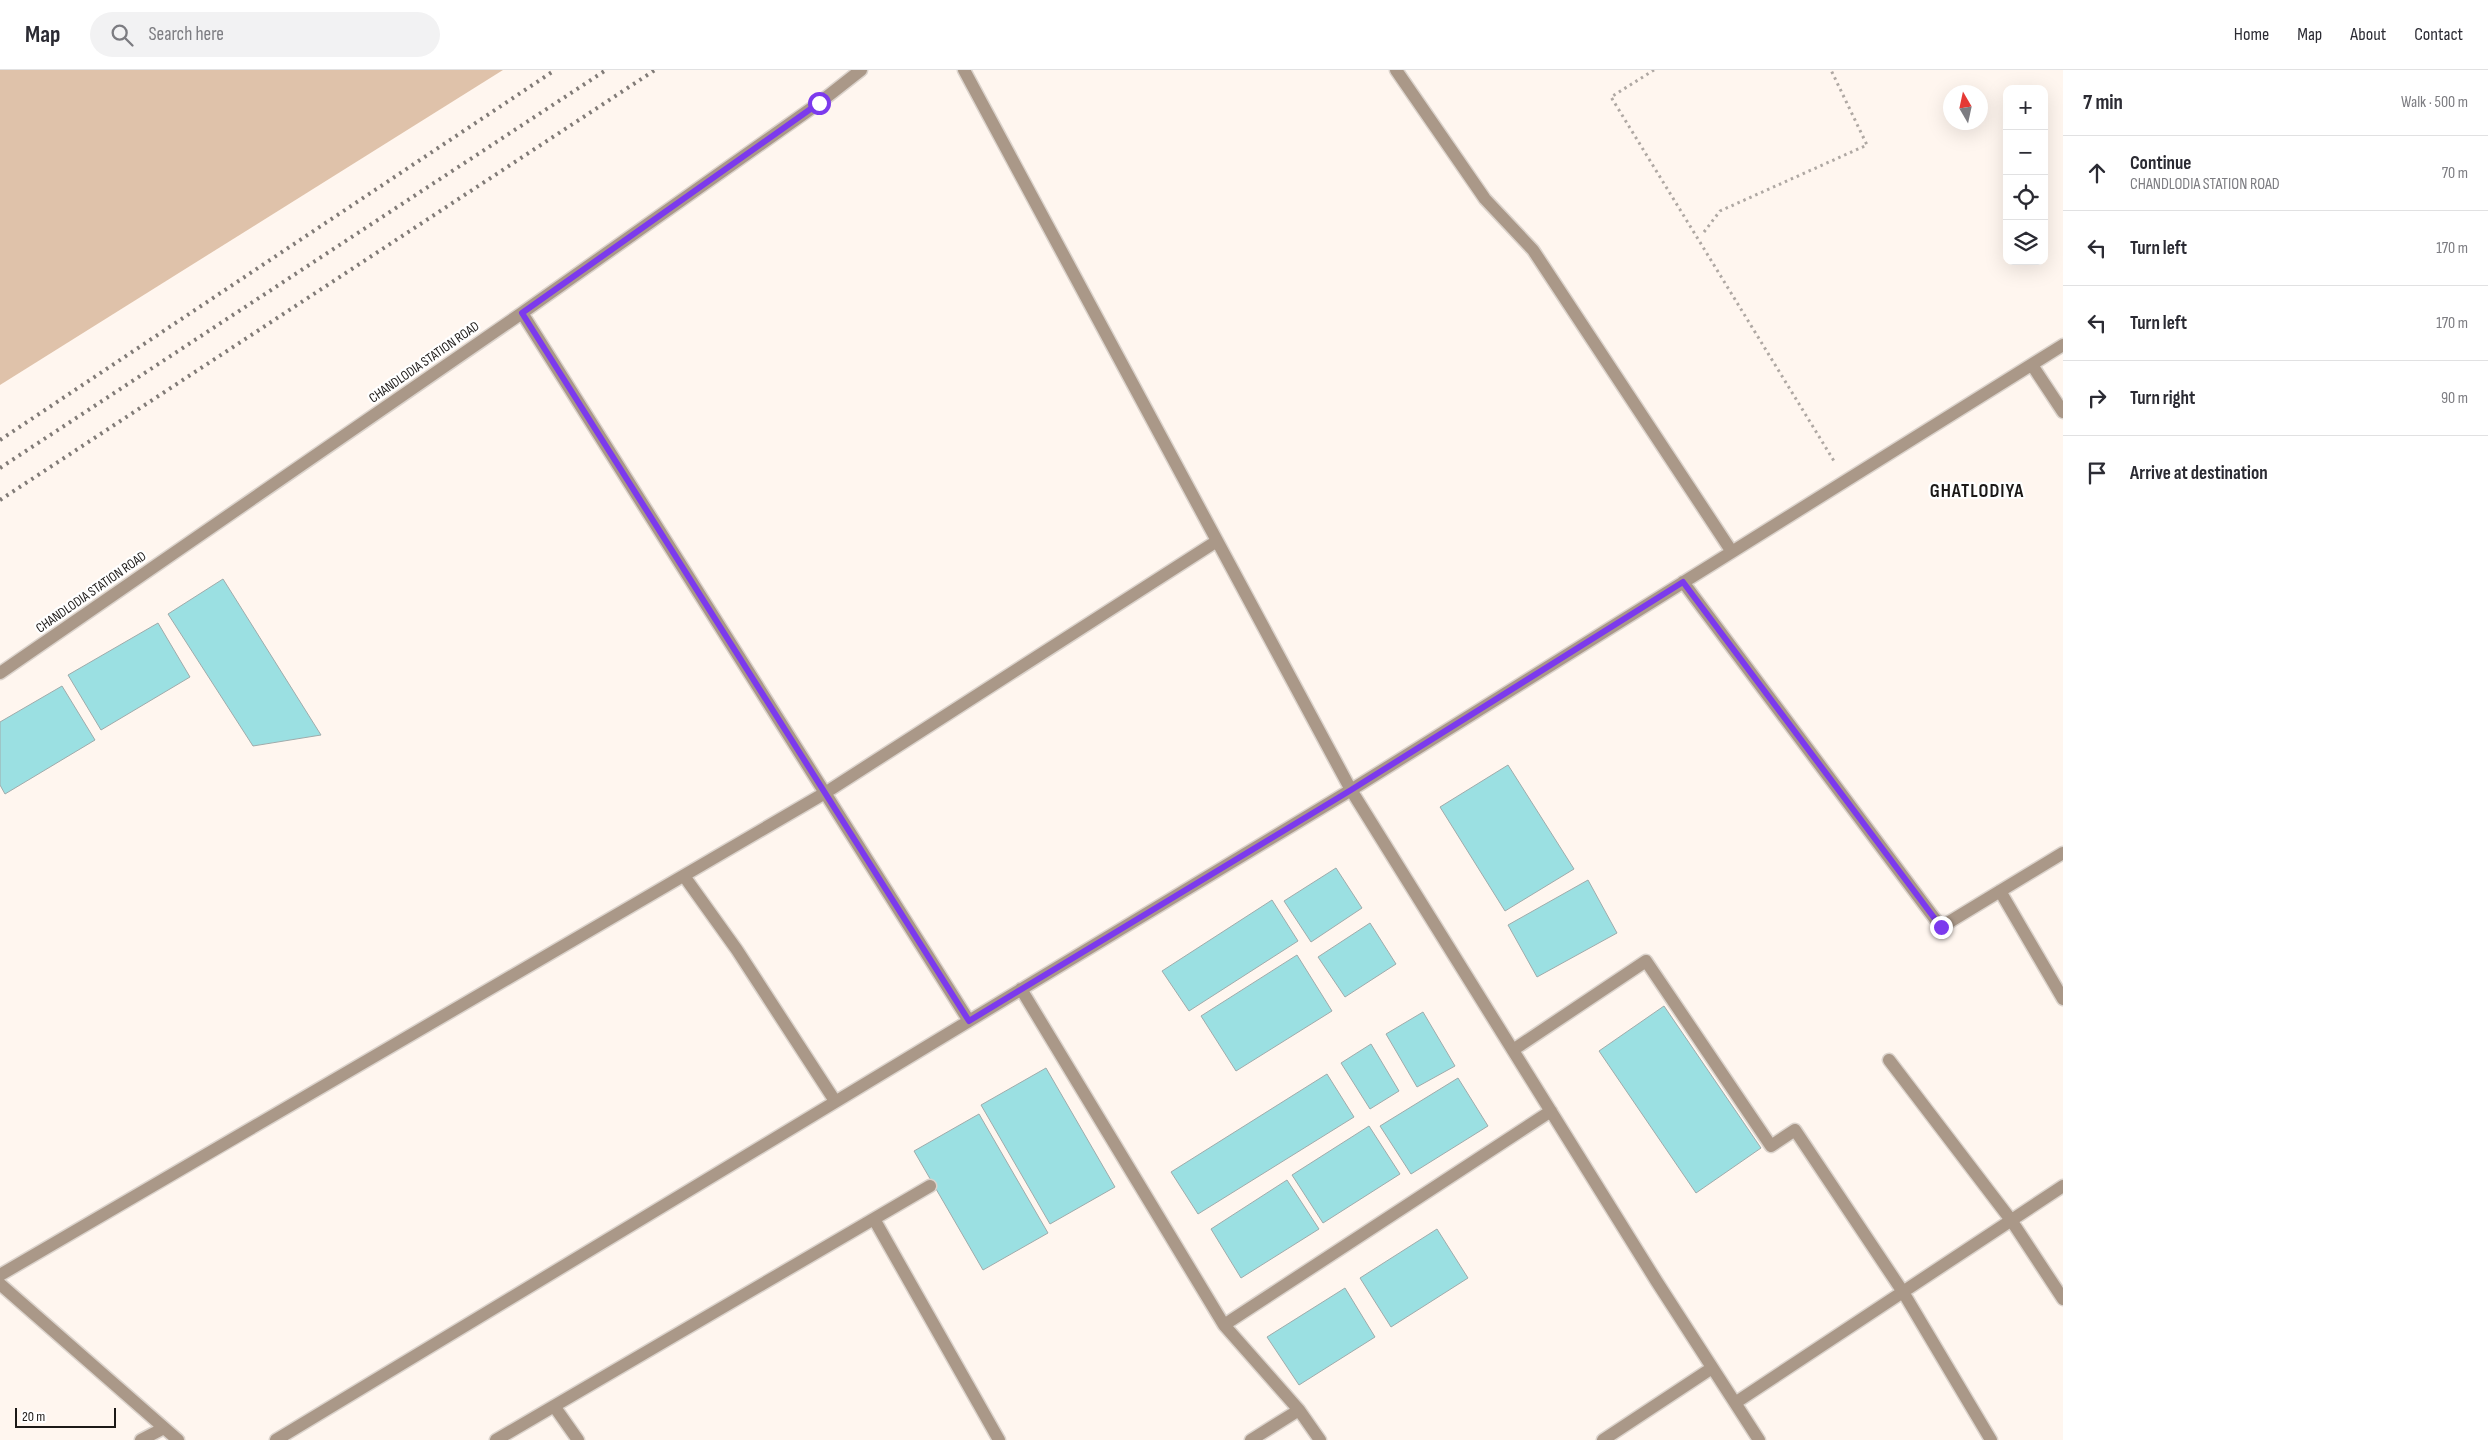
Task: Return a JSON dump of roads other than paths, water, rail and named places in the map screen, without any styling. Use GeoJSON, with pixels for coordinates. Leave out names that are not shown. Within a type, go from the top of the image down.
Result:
{"type":"FeatureCollection","features":[{"type":"Feature","properties":{"kind":"street","name":"CHANDLODIA STATION ROAD"},"geometry":{"type":"LineString","coordinates":[[0,673],[522,313],[819,103],[861,70]]}},
{"type":"Feature","properties":{"kind":"street"},"geometry":{"type":"LineString","coordinates":[[964,70],[1351,790],[1551,1112],[1759,1440]]}},
{"type":"Feature","properties":{"kind":"street"},"geometry":{"type":"LineString","coordinates":[[1396,70],[1485,199],[1533,250],[1732,552]]}},
{"type":"Feature","properties":{"kind":"street"},"geometry":{"type":"LineString","coordinates":[[522,313],[969,1021]]}},
{"type":"Feature","properties":{"kind":"street"},"geometry":{"type":"LineString","coordinates":[[276,1440],[1351,790],[2063,346]]}},
{"type":"Feature","properties":{"kind":"street"},"geometry":{"type":"LineString","coordinates":[[2032,365],[2063,412]]}},
{"type":"Feature","properties":{"kind":"street"},"geometry":{"type":"LineString","coordinates":[[0,1274],[826,794],[1217,541]]}},
{"type":"Feature","properties":{"kind":"street"},"geometry":{"type":"LineString","coordinates":[[1683,582],[1941,927],[2063,853]]}},
{"type":"Feature","properties":{"kind":"street"},"geometry":{"type":"LineString","coordinates":[[684,876],[738,950],[835,1101]]}},
{"type":"Feature","properties":{"kind":"street"},"geometry":{"type":"LineString","coordinates":[[2000,891],[2063,999]]}},
{"type":"Feature","properties":{"kind":"street"},"geometry":{"type":"LineString","coordinates":[[1513,1050],[1646,961],[1771,1146],[1795,1130],[1903,1292],[1991,1440]]}},
{"type":"Feature","properties":{"kind":"street"},"geometry":{"type":"LineString","coordinates":[[1021,989],[1224,1325],[1299,1410],[1320,1440]]}},
{"type":"Feature","properties":{"kind":"street"},"geometry":{"type":"LineString","coordinates":[[1888,1060],[2011,1220],[2063,1299]]}},
{"type":"Feature","properties":{"kind":"street"},"geometry":{"type":"LineString","coordinates":[[1224,1325],[1551,1112]]}},
{"type":"Feature","properties":{"kind":"street"},"geometry":{"type":"LineString","coordinates":[[496,1440],[930,1186]]}},
{"type":"Feature","properties":{"kind":"street"},"geometry":{"type":"LineString","coordinates":[[1735,1403],[2063,1186]]}},
{"type":"Feature","properties":{"kind":"street"},"geometry":{"type":"LineString","coordinates":[[874,1219],[999,1440]]}},
{"type":"Feature","properties":{"kind":"street"},"geometry":{"type":"LineString","coordinates":[[0,1284],[178,1440]]}},
{"type":"Feature","properties":{"kind":"street"},"geometry":{"type":"LineString","coordinates":[[1603,1440],[1712,1368]]}},
{"type":"Feature","properties":{"kind":"street"},"geometry":{"type":"LineString","coordinates":[[554,1406],[578,1440]]}},
{"type":"Feature","properties":{"kind":"street"},"geometry":{"type":"LineString","coordinates":[[1250,1440],[1299,1410]]}},
{"type":"Feature","properties":{"kind":"street"},"geometry":{"type":"LineString","coordinates":[[141,1440],[164,1428]]}},
{"type":"Feature","properties":{"kind":"railway"},"geometry":{"type":"LineString","coordinates":[[0,440],[555,70]]}},
{"type":"Feature","properties":{"kind":"railway"},"geometry":{"type":"LineString","coordinates":[[0,468],[606,70]]}},
{"type":"Feature","properties":{"kind":"railway"},"geometry":{"type":"LineString","coordinates":[[0,500],[655,70]]}},
{"type":"Feature","properties":{"kind":"district","name":"GHATLODIYA"},"geometry":{"type":"Point","coordinates":[1977,491]}}]}
